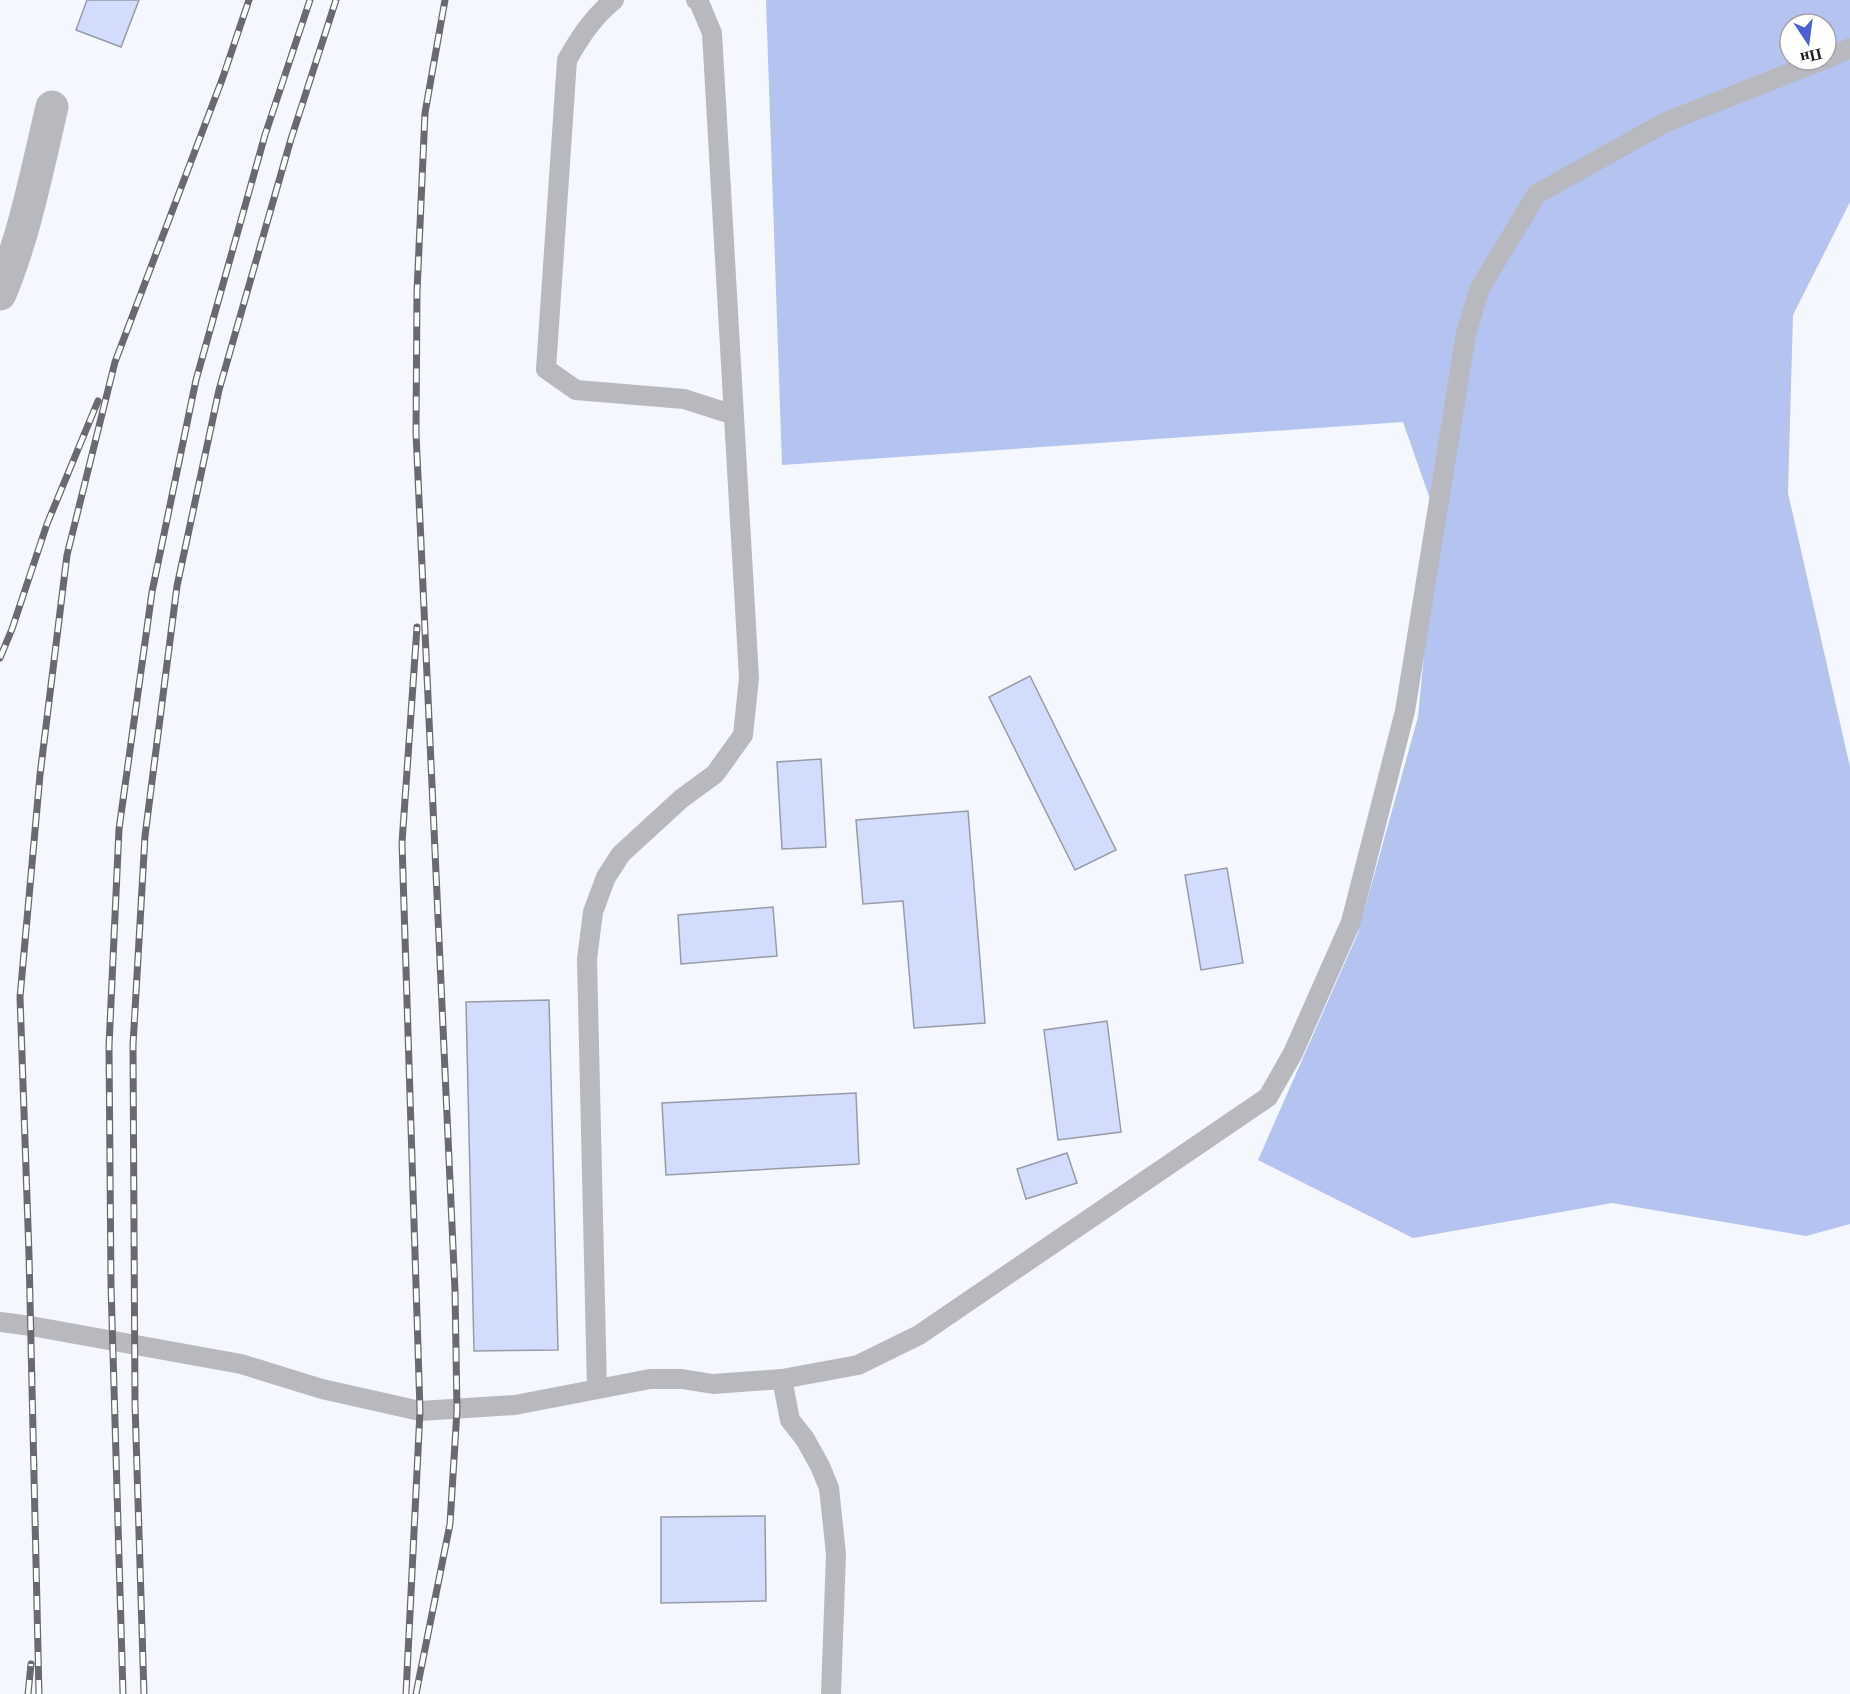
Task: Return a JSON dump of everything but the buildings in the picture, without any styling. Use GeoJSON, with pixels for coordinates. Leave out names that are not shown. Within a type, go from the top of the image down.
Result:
{"type":"FeatureCollection","features":[{"type":"Feature","properties":{"kind":"street"},"geometry":{"type":"LineString","coordinates":[[0,294],[25,222],[52,107]]}},
{"type":"Feature","properties":{"kind":"lane"},"geometry":{"type":"LineString","coordinates":[[614,0],[582,33],[567,60],[546,369],[576,390],[684,399],[734,415]]}},
{"type":"Feature","properties":{"kind":"lane"},"geometry":{"type":"LineString","coordinates":[[597,1389],[587,959],[593,912],[606,877],[621,854],[681,799],[715,774],[743,735],[749,678],[712,33],[699,2],[696,0]]}},
{"type":"Feature","properties":{"kind":"lane"},"geometry":{"type":"LineString","coordinates":[[0,1322],[241,1364],[322,1389],[420,1411],[514,1405],[650,1379],[682,1379],[713,1384],[782,1379],[858,1365],[919,1335],[1268,1098],[1293,1053],[1351,922],[1405,711],[1466,334],[1480,288],[1537,194],[1666,122],[1792,72]]}},
{"type":"Feature","properties":{"kind":"lane"},"geometry":{"type":"LineString","coordinates":[[782,1379],[789,1420],[805,1439],[829,1488],[836,1554],[831,1694]]}},
{"type":"Feature","properties":{"kind":"shaded area"},"geometry":{"type":"Polygon","coordinates":[[[766,0],[1850,0],[1850,202],[1793,315],[1788,493],[1850,767],[1850,1224],[1806,1236],[1612,1203],[1413,1238],[1258,1160],[1358,933],[1418,717],[1437,519],[1403,422],[782,465],[766,0]]]}},
{"type":"Feature","properties":{"kind":"railway"},"geometry":{"type":"LineString","coordinates":[[39,1694],[29,1255],[20,997],[40,775],[67,555],[115,362],[223,77],[249,0]]}},
{"type":"Feature","properties":{"kind":"railway"},"geometry":{"type":"LineString","coordinates":[[123,1694],[111,1285],[109,1046],[119,829],[152,592],[196,380],[265,135],[310,0]]}},
{"type":"Feature","properties":{"kind":"railway"},"geometry":{"type":"LineString","coordinates":[[144,1694],[135,1404],[133,1045],[145,836],[177,586],[219,390],[291,139],[336,0]]}},
{"type":"Feature","properties":{"kind":"railway"},"geometry":{"type":"LineString","coordinates":[[416,1694],[450,1524],[457,1410],[455,1291],[416,433],[417,292],[425,113],[445,0]]}},
{"type":"Feature","properties":{"kind":"railway"},"geometry":{"type":"LineString","coordinates":[[0,658],[47,524],[98,401]]}},
{"type":"Feature","properties":{"kind":"railway"},"geometry":{"type":"LineString","coordinates":[[406,1694],[420,1411],[402,843],[417,627]]}},
{"type":"Feature","properties":{"kind":"railway"},"geometry":{"type":"LineString","coordinates":[[28,1694],[31,1664]]}}]}
